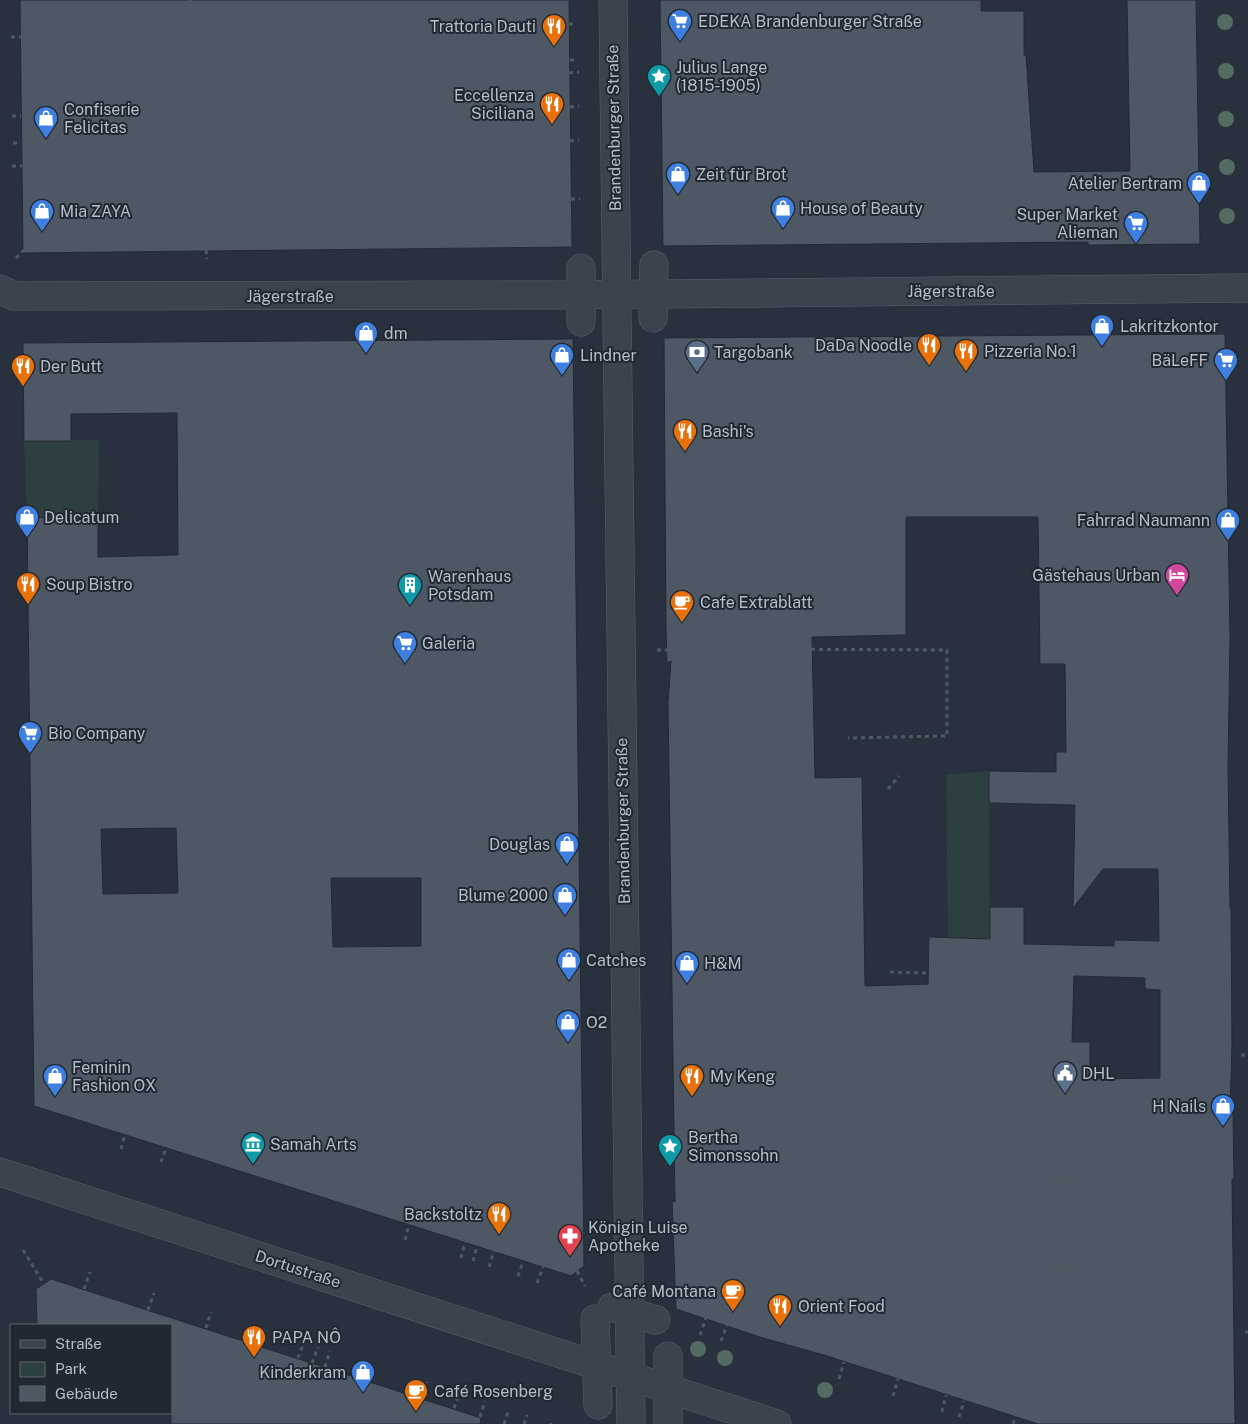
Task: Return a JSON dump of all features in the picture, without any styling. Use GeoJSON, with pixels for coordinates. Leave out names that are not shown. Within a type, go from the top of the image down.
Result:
{"type":"FeatureCollection","features":[{"type":"Feature","properties":{"kind":"street","name":"Brandenburger Straße"},"geometry":{"type":"LineString","coordinates":[[613,0],[597,261],[617,294],[624,320],[611,1312],[631,1376],[631,1424]]}},
{"type":"Feature","properties":{"kind":"street"},"geometry":{"type":"LineString","coordinates":[[597,261],[649,261],[624,320],[569,295],[597,261]]}},
{"type":"Feature","properties":{"kind":"street","name":"Jägerstraße"},"geometry":{"type":"LineString","coordinates":[[0,289],[14,296],[617,294],[624,320],[702,292],[1248,288]]}},
{"type":"Feature","properties":{"kind":"street","name":"Dortustraße"},"geometry":{"type":"LineString","coordinates":[[0,1172],[777,1424]]}},
{"type":"Feature","properties":{"kind":"street"},"geometry":{"type":"LineString","coordinates":[[598,1405],[596,1365],[611,1312],[656,1320]]}},
{"type":"Feature","properties":{"kind":"street"},"geometry":{"type":"LineString","coordinates":[[668,1356],[668,1423]]}},
{"type":"Feature","properties":{"kind":"path"},"geometry":{"type":"LineString","coordinates":[[190,0],[191,37]]}},
{"type":"Feature","properties":{"kind":"path"},"geometry":{"type":"LineString","coordinates":[[569,24],[577,24]]}},
{"type":"Feature","properties":{"kind":"path"},"geometry":{"type":"LineString","coordinates":[[11,37],[21,37]]}},
{"type":"Feature","properties":{"kind":"path"},"geometry":{"type":"LineString","coordinates":[[570,60],[578,60]]}},
{"type":"Feature","properties":{"kind":"path"},"geometry":{"type":"LineString","coordinates":[[191,68],[205,180]]}},
{"type":"Feature","properties":{"kind":"path"},"geometry":{"type":"LineString","coordinates":[[569,73],[578,72]]}},
{"type":"Feature","properties":{"kind":"path"},"geometry":{"type":"LineString","coordinates":[[570,107],[579,106]]}},
{"type":"Feature","properties":{"kind":"path"},"geometry":{"type":"LineString","coordinates":[[12,116],[21,116]]}},
{"type":"Feature","properties":{"kind":"path"},"geometry":{"type":"LineString","coordinates":[[570,141],[579,140]]}},
{"type":"Feature","properties":{"kind":"path"},"geometry":{"type":"LineString","coordinates":[[13,142],[21,143]]}},
{"type":"Feature","properties":{"kind":"path"},"geometry":{"type":"LineString","coordinates":[[12,166],[22,166]]}},
{"type":"Feature","properties":{"kind":"path"},"geometry":{"type":"LineString","coordinates":[[572,199],[580,199]]}},
{"type":"Feature","properties":{"kind":"path"},"geometry":{"type":"LineString","coordinates":[[14,260],[26,248]]}},
{"type":"Feature","properties":{"kind":"path"},"geometry":{"type":"LineString","coordinates":[[206,250],[207,259]]}},
{"type":"Feature","properties":{"kind":"path"},"geometry":{"type":"LineString","coordinates":[[739,649],[947,650],[947,736],[848,738]]}},
{"type":"Feature","properties":{"kind":"path"},"geometry":{"type":"LineString","coordinates":[[888,789],[899,776]]}},
{"type":"Feature","properties":{"kind":"path"},"geometry":{"type":"LineString","coordinates":[[890,972],[928,973]]}},
{"type":"Feature","properties":{"kind":"path"},"geometry":{"type":"LineString","coordinates":[[1241,1055],[1248,1055]]}},
{"type":"Feature","properties":{"kind":"path"},"geometry":{"type":"LineString","coordinates":[[848,1056],[890,1056]]}},
{"type":"Feature","properties":{"kind":"path"},"geometry":{"type":"LineString","coordinates":[[1059,1109],[1063,1339],[1059,1357]]}},
{"type":"Feature","properties":{"kind":"path"},"geometry":{"type":"LineString","coordinates":[[1036,1118],[1059,1117]]}},
{"type":"Feature","properties":{"kind":"path"},"geometry":{"type":"LineString","coordinates":[[121,1149],[125,1135]]}},
{"type":"Feature","properties":{"kind":"path"},"geometry":{"type":"LineString","coordinates":[[162,1162],[166,1148]]}},
{"type":"Feature","properties":{"kind":"path"},"geometry":{"type":"LineString","coordinates":[[1060,1180],[1079,1180]]}},
{"type":"Feature","properties":{"kind":"path"},"geometry":{"type":"LineString","coordinates":[[405,1240],[409,1224]]}},
{"type":"Feature","properties":{"kind":"path"},"geometry":{"type":"LineString","coordinates":[[883,1230],[892,1229]]}},
{"type":"Feature","properties":{"kind":"path"},"geometry":{"type":"LineString","coordinates":[[461,1258],[465,1242]]}},
{"type":"Feature","properties":{"kind":"path"},"geometry":{"type":"LineString","coordinates":[[473,1261],[477,1246]]}},
{"type":"Feature","properties":{"kind":"path"},"geometry":{"type":"LineString","coordinates":[[23,1250],[44,1284]]}},
{"type":"Feature","properties":{"kind":"path"},"geometry":{"type":"LineString","coordinates":[[489,1267],[494,1251]]}},
{"type":"Feature","properties":{"kind":"path"},"geometry":{"type":"LineString","coordinates":[[1048,1260],[1062,1259]]}},
{"type":"Feature","properties":{"kind":"path"},"geometry":{"type":"LineString","coordinates":[[518,1276],[523,1261]]}},
{"type":"Feature","properties":{"kind":"path"},"geometry":{"type":"LineString","coordinates":[[1062,1266],[1084,1265]]}},
{"type":"Feature","properties":{"kind":"path"},"geometry":{"type":"LineString","coordinates":[[537,1282],[542,1267]]}},
{"type":"Feature","properties":{"kind":"path"},"geometry":{"type":"LineString","coordinates":[[84,1289],[90,1272]]}},
{"type":"Feature","properties":{"kind":"path"},"geometry":{"type":"LineString","coordinates":[[148,1310],[154,1293]]}},
{"type":"Feature","properties":{"kind":"path"},"geometry":{"type":"LineString","coordinates":[[206,1328],[211,1312]]}},
{"type":"Feature","properties":{"kind":"path"},"geometry":{"type":"LineString","coordinates":[[700,1335],[706,1318]]}},
{"type":"Feature","properties":{"kind":"path"},"geometry":{"type":"LineString","coordinates":[[721,1342],[728,1325]]}},
{"type":"Feature","properties":{"kind":"path"},"geometry":{"type":"LineString","coordinates":[[258,1345],[264,1329]]}},
{"type":"Feature","properties":{"kind":"path"},"geometry":{"type":"LineString","coordinates":[[298,1358],[304,1342]]}},
{"type":"Feature","properties":{"kind":"path"},"geometry":{"type":"LineString","coordinates":[[312,1363],[318,1347]]}},
{"type":"Feature","properties":{"kind":"path"},"geometry":{"type":"LineString","coordinates":[[325,1367],[330,1351]]}},
{"type":"Feature","properties":{"kind":"path"},"geometry":{"type":"LineString","coordinates":[[839,1379],[844,1362]]}},
{"type":"Feature","properties":{"kind":"path"},"geometry":{"type":"LineString","coordinates":[[366,1380],[372,1364]]}},
{"type":"Feature","properties":{"kind":"path"},"geometry":{"type":"LineString","coordinates":[[893,1396],[898,1379]]}},
{"type":"Feature","properties":{"kind":"path"},"geometry":{"type":"LineString","coordinates":[[422,1398],[427,1382]]}},
{"type":"Feature","properties":{"kind":"path"},"geometry":{"type":"LineString","coordinates":[[454,1408],[459,1393]]}},
{"type":"Feature","properties":{"kind":"path"},"geometry":{"type":"LineString","coordinates":[[942,1412],[946,1395]]}},
{"type":"Feature","properties":{"kind":"path"},"geometry":{"type":"LineString","coordinates":[[480,1417],[485,1401]]}},
{"type":"Feature","properties":{"kind":"path"},"geometry":{"type":"LineString","coordinates":[[959,1417],[964,1401]]}},
{"type":"Feature","properties":{"kind":"path"},"geometry":{"type":"LineString","coordinates":[[504,1424],[509,1410]]}},
{"type":"Feature","properties":{"kind":"path"},"geometry":{"type":"LineString","coordinates":[[524,1424],[527,1415]]}},
{"type":"Feature","properties":{"kind":"path"},"geometry":{"type":"LineString","coordinates":[[1013,1424],[1016,1416]]}},
{"type":"Feature","properties":{"kind":"green space"},"geometry":{"type":"Polygon","coordinates":[[[99,440],[98,516],[27,518],[24,441],[99,440]]]}},
{"type":"Feature","properties":{"kind":"green space"},"geometry":{"type":"Polygon","coordinates":[[[989,771],[990,939],[948,938],[946,775],[989,771]]]}},
{"type":"Feature","properties":{"kind":"building"},"geometry":{"type":"Polygon","coordinates":[[[20,0],[569,0],[572,247],[23,253],[20,0]]]}},
{"type":"Feature","properties":{"kind":"building"},"geometry":{"type":"Polygon","coordinates":[[[660,0],[981,0],[981,11],[1024,11],[1024,55],[1026,55],[1034,172],[1130,171],[1127,0],[1196,0],[1200,244],[1088,245],[1088,242],[663,246],[660,0]]]}},
{"type":"Feature","properties":{"kind":"building"},"geometry":{"type":"Polygon","coordinates":[[[1225,334],[1230,637],[1228,769],[1232,1044],[1230,1113],[1233,1113],[1235,1424],[1038,1424],[676,1309],[672,1201],[675,1202],[668,703],[671,661],[667,663],[664,338],[1225,334]],[[906,517],[906,635],[812,637],[815,778],[862,777],[865,986],[928,984],[929,937],[990,939],[990,907],[1024,907],[1024,944],[1114,946],[1114,940],[1159,941],[1158,869],[1103,869],[1073,908],[1075,805],[989,803],[989,771],[1056,772],[1056,752],[1066,752],[1065,664],[1040,664],[1038,517],[906,517]],[[1074,976],[1072,1042],[1090,1042],[1090,1079],[1160,1078],[1160,990],[1145,989],[1145,978],[1074,976]]]}},
{"type":"Feature","properties":{"kind":"building"},"geometry":{"type":"Polygon","coordinates":[[[573,339],[584,1266],[571,1276],[34,1106],[27,518],[98,516],[98,557],[178,555],[177,413],[71,414],[71,441],[24,441],[23,343],[573,339]],[[176,828],[101,829],[103,894],[178,893],[176,828]],[[331,878],[333,947],[421,946],[421,878],[331,878]]]}},
{"type":"Feature","properties":{"kind":"building"},"geometry":{"type":"Polygon","coordinates":[[[51,1279],[481,1418],[480,1424],[171,1424],[172,1324],[37,1324],[36,1289],[51,1279]]]}},
{"type":"Feature","properties":{"kind":"place","name":"EDEKA Brandenburger Straße"},"geometry":{"type":"Point","coordinates":[680,42]}},
{"type":"Feature","properties":{"kind":"place","name":"Trattoria Dauti"},"geometry":{"type":"Point","coordinates":[554,47]}},
{"type":"Feature","properties":{"kind":"place","name":"Julius Lange (1815-1905)"},"geometry":{"type":"Point","coordinates":[659,97]}},
{"type":"Feature","properties":{"kind":"place","name":"Eccellenza Siciliana"},"geometry":{"type":"Point","coordinates":[552,125]}},
{"type":"Feature","properties":{"kind":"place","name":"Confiserie Felicitas"},"geometry":{"type":"Point","coordinates":[46,139]}},
{"type":"Feature","properties":{"kind":"place","name":"Zeit für Brot"},"geometry":{"type":"Point","coordinates":[678,195]}},
{"type":"Feature","properties":{"kind":"place","name":"Atelier Bertram"},"geometry":{"type":"Point","coordinates":[1199,204]}},
{"type":"Feature","properties":{"kind":"place","name":"House of Beauty"},"geometry":{"type":"Point","coordinates":[783,229]}},
{"type":"Feature","properties":{"kind":"place","name":"Mia ZAYA"},"geometry":{"type":"Point","coordinates":[42,232]}},
{"type":"Feature","properties":{"kind":"place","name":"Super Market Alieman"},"geometry":{"type":"Point","coordinates":[1136,244]}},
{"type":"Feature","properties":{"kind":"place","name":"Lakritzkontor"},"geometry":{"type":"Point","coordinates":[1102,347]}},
{"type":"Feature","properties":{"kind":"place","name":"dm"},"geometry":{"type":"Point","coordinates":[366,354]}},
{"type":"Feature","properties":{"kind":"place","name":"DaDa Noodle"},"geometry":{"type":"Point","coordinates":[929,366]}},
{"type":"Feature","properties":{"kind":"place","name":"Pizzeria No.1"},"geometry":{"type":"Point","coordinates":[966,372]}},
{"type":"Feature","properties":{"kind":"place","name":"Targobank"},"geometry":{"type":"Point","coordinates":[697,373]}},
{"type":"Feature","properties":{"kind":"place","name":"Lindner"},"geometry":{"type":"Point","coordinates":[562,376]}},
{"type":"Feature","properties":{"kind":"place","name":"BäLeFF"},"geometry":{"type":"Point","coordinates":[1226,381]}},
{"type":"Feature","properties":{"kind":"place","name":"Der Butt"},"geometry":{"type":"Point","coordinates":[23,387]}},
{"type":"Feature","properties":{"kind":"place","name":"Bashi's"},"geometry":{"type":"Point","coordinates":[685,452]}},
{"type":"Feature","properties":{"kind":"place","name":"Delicatum"},"geometry":{"type":"Point","coordinates":[27,538]}},
{"type":"Feature","properties":{"kind":"place","name":"Fahrrad Naumann"},"geometry":{"type":"Point","coordinates":[1228,541]}},
{"type":"Feature","properties":{"kind":"place","name":"Gästehaus Urban"},"geometry":{"type":"Point","coordinates":[1177,596]}},
{"type":"Feature","properties":{"kind":"place","name":"Soup Bistro"},"geometry":{"type":"Point","coordinates":[28,605]}},
{"type":"Feature","properties":{"kind":"place","name":"Warenhaus Potsdam"},"geometry":{"type":"Point","coordinates":[410,606]}},
{"type":"Feature","properties":{"kind":"place","name":"Cafe Extrablatt"},"geometry":{"type":"Point","coordinates":[682,623]}},
{"type":"Feature","properties":{"kind":"place","name":"Galeria"},"geometry":{"type":"Point","coordinates":[405,664]}},
{"type":"Feature","properties":{"kind":"place","name":"Bio Company"},"geometry":{"type":"Point","coordinates":[30,754]}},
{"type":"Feature","properties":{"kind":"place","name":"Douglas"},"geometry":{"type":"Point","coordinates":[567,865]}},
{"type":"Feature","properties":{"kind":"place","name":"Blume 2000"},"geometry":{"type":"Point","coordinates":[565,916]}},
{"type":"Feature","properties":{"kind":"place","name":"Catches"},"geometry":{"type":"Point","coordinates":[569,981]}},
{"type":"Feature","properties":{"kind":"place","name":"H&M"},"geometry":{"type":"Point","coordinates":[687,984]}},
{"type":"Feature","properties":{"kind":"place","name":"O2"},"geometry":{"type":"Point","coordinates":[568,1043]}},
{"type":"Feature","properties":{"kind":"place","name":"DHL"},"geometry":{"type":"Point","coordinates":[1065,1094]}},
{"type":"Feature","properties":{"kind":"place","name":"Feminin Fashion OX"},"geometry":{"type":"Point","coordinates":[55,1097]}},
{"type":"Feature","properties":{"kind":"place","name":"My Keng"},"geometry":{"type":"Point","coordinates":[692,1097]}},
{"type":"Feature","properties":{"kind":"place","name":"H Nails"},"geometry":{"type":"Point","coordinates":[1223,1127]}},
{"type":"Feature","properties":{"kind":"place","name":"Samah Arts"},"geometry":{"type":"Point","coordinates":[253,1165]}},
{"type":"Feature","properties":{"kind":"place","name":"Bertha Simonssohn"},"geometry":{"type":"Point","coordinates":[670,1167]}},
{"type":"Feature","properties":{"kind":"place","name":"Backstoltz"},"geometry":{"type":"Point","coordinates":[499,1235]}},
{"type":"Feature","properties":{"kind":"place","name":"Königin Luise Apotheke"},"geometry":{"type":"Point","coordinates":[570,1257]}},
{"type":"Feature","properties":{"kind":"place","name":"Café Montana"},"geometry":{"type":"Point","coordinates":[733,1312]}},
{"type":"Feature","properties":{"kind":"place","name":"Orient Food"},"geometry":{"type":"Point","coordinates":[780,1327]}},
{"type":"Feature","properties":{"kind":"place","name":"PAPA NÔ"},"geometry":{"type":"Point","coordinates":[254,1358]}},
{"type":"Feature","properties":{"kind":"place","name":"Kinderkram"},"geometry":{"type":"Point","coordinates":[363,1393]}},
{"type":"Feature","properties":{"kind":"place","name":"Café Rosenberg"},"geometry":{"type":"Point","coordinates":[416,1412]}}]}
